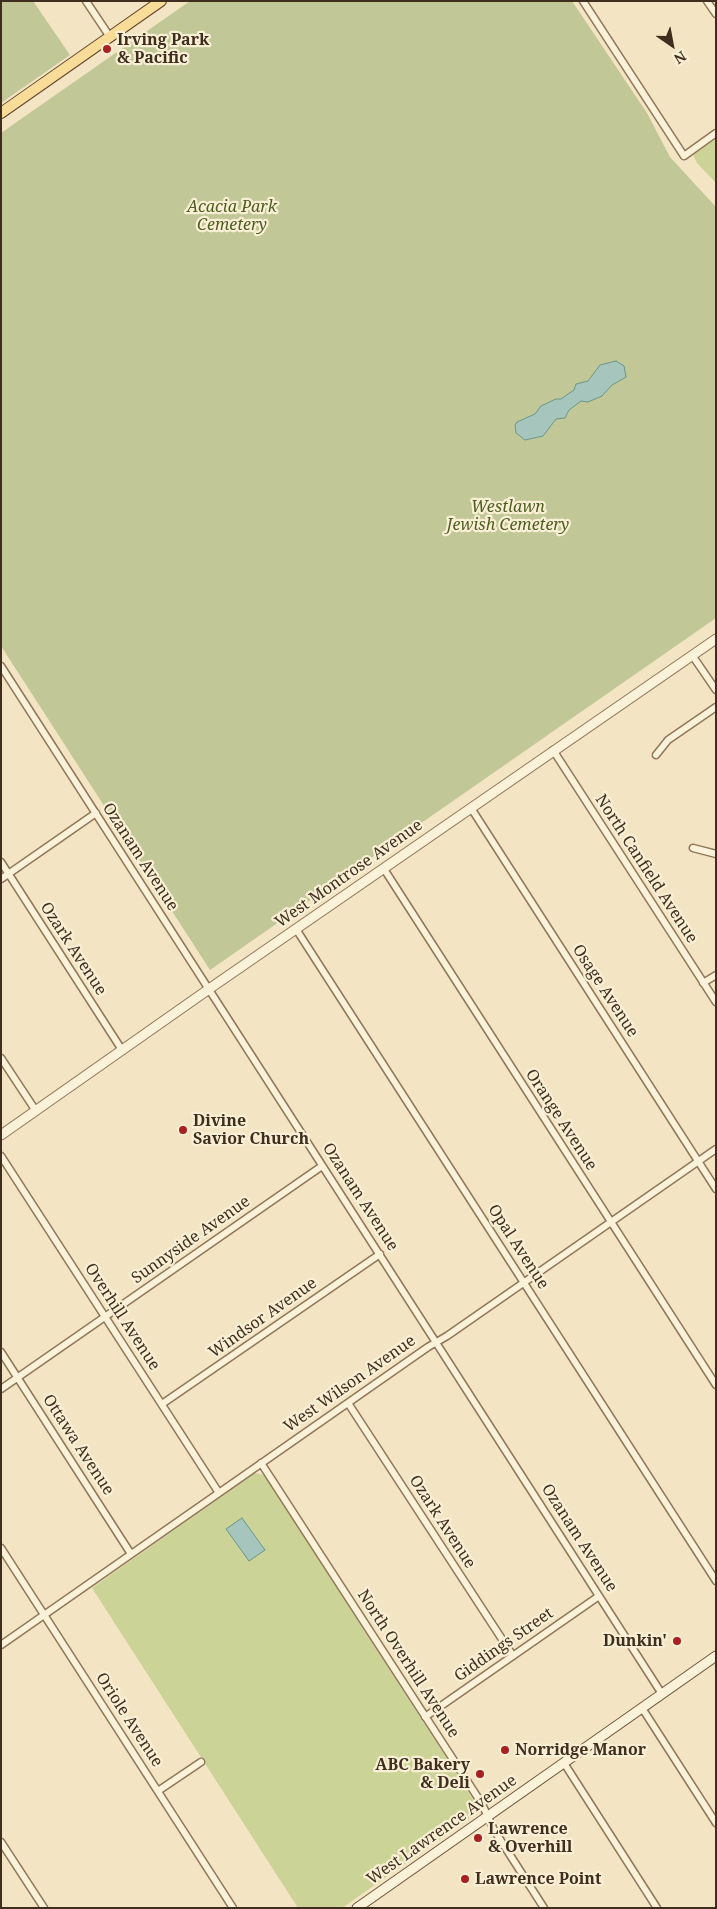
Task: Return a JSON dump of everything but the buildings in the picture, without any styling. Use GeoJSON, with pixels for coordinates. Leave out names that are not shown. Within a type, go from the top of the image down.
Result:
{"type":"FeatureCollection","features":[{"type":"Feature","properties":{"kind":"main road"},"geometry":{"type":"LineString","coordinates":[[1,113],[161,1]]}},
{"type":"Feature","properties":{"kind":"street"},"geometry":{"type":"LineString","coordinates":[[86,1],[110,37]]}},
{"type":"Feature","properties":{"kind":"street"},"geometry":{"type":"LineString","coordinates":[[583,1],[684,156],[716,133]]}},
{"type":"Feature","properties":{"kind":"street"},"geometry":{"type":"LineString","coordinates":[[707,1],[716,14]]}},
{"type":"Feature","properties":{"kind":"street","name":"West Montrose Avenue"},"geometry":{"type":"LineString","coordinates":[[1,1135],[553,750],[716,639]]}},
{"type":"Feature","properties":{"kind":"street"},"geometry":{"type":"LineString","coordinates":[[692,655],[716,690]]}},
{"type":"Feature","properties":{"kind":"street","name":"Ozanam Avenue"},"geometry":{"type":"LineString","coordinates":[[1,666],[662,1694]]}},
{"type":"Feature","properties":{"kind":"street"},"geometry":{"type":"LineString","coordinates":[[656,755],[668,740],[716,707]]}},
{"type":"Feature","properties":{"kind":"street","name":"North Canfield Avenue"},"geometry":{"type":"LineString","coordinates":[[553,750],[716,1002]]}},
{"type":"Feature","properties":{"kind":"street","name":"Osage Avenue"},"geometry":{"type":"LineString","coordinates":[[471,808],[716,1189]]}},
{"type":"Feature","properties":{"kind":"street"},"geometry":{"type":"LineString","coordinates":[[1,879],[96,813]]}},
{"type":"Feature","properties":{"kind":"street"},"geometry":{"type":"LineString","coordinates":[[693,848],[716,854]]}},
{"type":"Feature","properties":{"kind":"street","name":"Ozark Avenue"},"geometry":{"type":"LineString","coordinates":[[1,862],[122,1050]]}},
{"type":"Feature","properties":{"kind":"street","name":"Orange Avenue"},"geometry":{"type":"LineString","coordinates":[[384,869],[716,1385]]}},
{"type":"Feature","properties":{"kind":"street","name":"Opal Avenue"},"geometry":{"type":"LineString","coordinates":[[296,929],[716,1581]]}},
{"type":"Feature","properties":{"kind":"street"},"geometry":{"type":"LineString","coordinates":[[703,983],[716,975]]}},
{"type":"Feature","properties":{"kind":"street"},"geometry":{"type":"LineString","coordinates":[[1,1058],[36,1111]]}},
{"type":"Feature","properties":{"kind":"street","name":"West Wilson Avenue"},"geometry":{"type":"LineString","coordinates":[[1,1645],[716,1149]]}},
{"type":"Feature","properties":{"kind":"street","name":"Overhill Avenue"},"geometry":{"type":"LineString","coordinates":[[1,1156],[219,1493]]}},
{"type":"Feature","properties":{"kind":"street","name":"Sunnyside Avenue"},"geometry":{"type":"LineString","coordinates":[[1,1389],[322,1166]]}},
{"type":"Feature","properties":{"kind":"street","name":"Windsor Avenue"},"geometry":{"type":"LineString","coordinates":[[162,1404],[380,1254]]}},
{"type":"Feature","properties":{"kind":"street","name":"Ottawa Avenue"},"geometry":{"type":"LineString","coordinates":[[1,1352],[131,1554]]}},
{"type":"Feature","properties":{"kind":"street","name":"Ozark Avenue"},"geometry":{"type":"LineString","coordinates":[[348,1403],[513,1656]]}},
{"type":"Feature","properties":{"kind":"street","name":"North Overhill Avenue"},"geometry":{"type":"LineString","coordinates":[[261,1463],[481,1803],[494,1831],[544,1908]]}},
{"type":"Feature","properties":{"kind":"street","name":"Oriole Avenue"},"geometry":{"type":"LineString","coordinates":[[1,1548],[233,1908]]}},
{"type":"Feature","properties":{"kind":"street","name":"Giddings Street"},"geometry":{"type":"LineString","coordinates":[[426,1717],[599,1596]]}},
{"type":"Feature","properties":{"kind":"street","name":"West Lawrence Avenue"},"geometry":{"type":"LineString","coordinates":[[357,1908],[716,1656]]}},
{"type":"Feature","properties":{"kind":"street"},"geometry":{"type":"LineString","coordinates":[[642,1708],[716,1823]]}},
{"type":"Feature","properties":{"kind":"street"},"geometry":{"type":"LineString","coordinates":[[158,1791],[201,1762]]}},
{"type":"Feature","properties":{"kind":"street"},"geometry":{"type":"LineString","coordinates":[[564,1763],[656,1908]]}},
{"type":"Feature","properties":{"kind":"street"},"geometry":{"type":"LineString","coordinates":[[1,1842],[44,1908]]}},
{"type":"Feature","properties":{"kind":"green space"},"geometry":{"type":"Polygon","coordinates":[[[1,1],[33,1],[70,55],[1,103],[1,1]]]}},
{"type":"Feature","properties":{"kind":"green space"},"geometry":{"type":"Polygon","coordinates":[[[190,1],[572,1],[647,113],[670,157],[716,207],[716,618],[210,970],[1,646],[1,133],[190,1]]]}},
{"type":"Feature","properties":{"kind":"green space"},"geometry":{"type":"Polygon","coordinates":[[[716,138],[716,183],[697,163],[693,155],[716,138]]]}},
{"type":"Feature","properties":{"kind":"green space"},"geometry":{"type":"Polygon","coordinates":[[[255,1473],[264,1475],[476,1804],[478,1810],[476,1814],[342,1908],[298,1908],[92,1588],[255,1473]]]}},
{"type":"Feature","properties":{"kind":"water"},"geometry":{"type":"Polygon","coordinates":[[[616,361],[624,366],[626,377],[612,385],[602,396],[588,402],[581,401],[569,410],[565,418],[556,419],[543,436],[525,440],[516,433],[515,425],[517,422],[535,414],[541,406],[556,399],[561,399],[574,390],[576,384],[588,381],[600,365],[616,361]]]}},
{"type":"Feature","properties":{"kind":"water"},"geometry":{"type":"Polygon","coordinates":[[[242,1518],[265,1550],[249,1561],[226,1529],[242,1518]]]}},
{"type":"Feature","properties":{"kind":"place","name":"Irving Park & Pacific"},"geometry":{"type":"Point","coordinates":[107,49]}},
{"type":"Feature","properties":{"kind":"place","name":"Divine Savior Church"},"geometry":{"type":"Point","coordinates":[183,1130]}},
{"type":"Feature","properties":{"kind":"place","name":"Dunkin'"},"geometry":{"type":"Point","coordinates":[677,1641]}},
{"type":"Feature","properties":{"kind":"place","name":"Norridge Manor"},"geometry":{"type":"Point","coordinates":[505,1750]}},
{"type":"Feature","properties":{"kind":"place","name":"ABC Bakery & Deli"},"geometry":{"type":"Point","coordinates":[480,1774]}},
{"type":"Feature","properties":{"kind":"place","name":"Lawrence & Overhill"},"geometry":{"type":"Point","coordinates":[478,1838]}},
{"type":"Feature","properties":{"kind":"place","name":"Lawrence Point"},"geometry":{"type":"Point","coordinates":[465,1879]}},
{"type":"Feature","properties":{"kind":"park label","name":"Acacia Park Cemetery"},"geometry":{"type":"Point","coordinates":[232,216]}},
{"type":"Feature","properties":{"kind":"park label","name":"Westlawn Jewish Cemetery"},"geometry":{"type":"Point","coordinates":[508,516]}}]}
